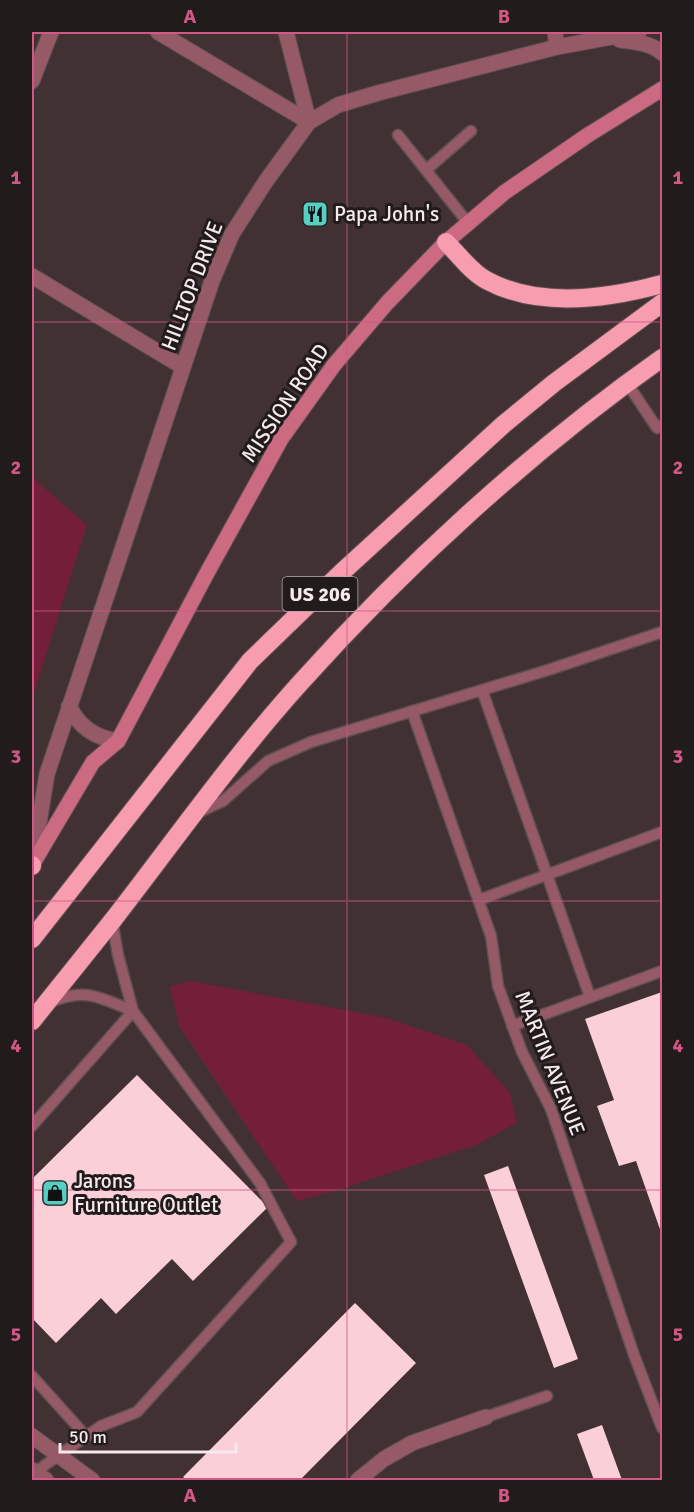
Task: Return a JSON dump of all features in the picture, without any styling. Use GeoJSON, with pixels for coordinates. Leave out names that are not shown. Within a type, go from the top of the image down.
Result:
{"type":"FeatureCollection","features":[{"type":"Feature","properties":{"kind":"highway"},"geometry":{"type":"LineString","coordinates":[[446,242],[484,279],[515,293],[562,299],[626,294],[663,284]]}},
{"type":"Feature","properties":{"kind":"highway","name":"US 206"},"geometry":{"type":"LineString","coordinates":[[32,939],[250,661],[349,565],[496,431],[554,383],[663,303]]}},
{"type":"Feature","properties":{"kind":"highway","name":"US 206"},"geometry":{"type":"LineString","coordinates":[[32,1021],[192,816],[301,682],[370,608],[441,540],[523,467],[627,383],[663,358]]}},
{"type":"Feature","properties":{"kind":"street"},"geometry":{"type":"LineString","coordinates":[[32,81],[51,32]]}},
{"type":"Feature","properties":{"kind":"street"},"geometry":{"type":"LineString","coordinates":[[158,32],[309,122]]}},
{"type":"Feature","properties":{"kind":"street"},"geometry":{"type":"LineString","coordinates":[[286,32],[309,122]]}},
{"type":"Feature","properties":{"kind":"street","name":"HILLTOP DRIVE"},"geometry":{"type":"LineString","coordinates":[[605,38],[639,32]]}},
{"type":"Feature","properties":{"kind":"street","name":"HILLTOP DRIVE"},"geometry":{"type":"LineString","coordinates":[[32,866],[47,774],[212,280],[232,234],[266,181],[309,122],[338,105],[556,39],[605,38],[640,42],[663,53]]}},
{"type":"Feature","properties":{"kind":"street","name":"MISSION ROAD"},"geometry":{"type":"LineString","coordinates":[[32,866],[93,762],[118,741],[281,439],[334,365],[387,303],[468,222],[505,192],[588,135],[663,90]]}},
{"type":"Feature","properties":{"kind":"street"},"geometry":{"type":"LineString","coordinates":[[32,276],[183,367]]}},
{"type":"Feature","properties":{"kind":"street"},"geometry":{"type":"LineString","coordinates":[[69,706],[76,721],[91,732],[107,740],[118,741]]}},
{"type":"Feature","properties":{"kind":"street"},"geometry":{"type":"LineString","coordinates":[[358,1480],[384,1459],[412,1443],[486,1416]]}},
{"type":"Feature","properties":{"kind":"street"},"geometry":{"type":"LineString","coordinates":[[32,1436],[92,1480]]}},
{"type":"Feature","properties":{"kind":"lane"},"geometry":{"type":"LineString","coordinates":[[426,170],[471,131]]}},
{"type":"Feature","properties":{"kind":"lane"},"geometry":{"type":"LineString","coordinates":[[398,135],[468,222]]}},
{"type":"Feature","properties":{"kind":"lane"},"geometry":{"type":"LineString","coordinates":[[627,383],[661,430]]}},
{"type":"Feature","properties":{"kind":"lane"},"geometry":{"type":"LineString","coordinates":[[192,816],[223,801],[268,761],[311,742],[663,632]]}},
{"type":"Feature","properties":{"kind":"lane"},"geometry":{"type":"LineString","coordinates":[[482,690],[590,997]]}},
{"type":"Feature","properties":{"kind":"lane","name":"MARTIN AVENUE"},"geometry":{"type":"LineString","coordinates":[[412,711],[491,936],[498,986],[512,1026],[522,1052],[551,1109],[634,1355],[663,1428]]}},
{"type":"Feature","properties":{"kind":"lane"},"geometry":{"type":"LineString","coordinates":[[478,900],[663,832]]}},
{"type":"Feature","properties":{"kind":"lane"},"geometry":{"type":"LineString","coordinates":[[36,1475],[58,1455],[101,1426],[137,1412],[291,1242],[260,1183],[133,1011],[118,955],[112,920]]}},
{"type":"Feature","properties":{"kind":"lane"},"geometry":{"type":"LineString","coordinates":[[512,1026],[663,971]]}},
{"type":"Feature","properties":{"kind":"lane"},"geometry":{"type":"LineString","coordinates":[[44,1005],[68,995],[91,994],[133,1011]]}},
{"type":"Feature","properties":{"kind":"lane"},"geometry":{"type":"LineString","coordinates":[[32,1126],[133,1011]]}},
{"type":"Feature","properties":{"kind":"lane"},"geometry":{"type":"LineString","coordinates":[[32,1376],[87,1436]]}},
{"type":"Feature","properties":{"kind":"lane"},"geometry":{"type":"LineString","coordinates":[[486,1416],[547,1396]]}},
{"type":"Feature","properties":{"kind":"shaded area"},"geometry":{"type":"Polygon","coordinates":[[[32,477],[87,525],[32,699],[32,477]]]}},
{"type":"Feature","properties":{"kind":"shaded area"},"geometry":{"type":"Polygon","coordinates":[[[191,981],[387,1018],[467,1045],[510,1093],[517,1123],[476,1145],[297,1201],[179,1026],[170,986],[191,981]]]}},
{"type":"Feature","properties":{"kind":"building"},"geometry":{"type":"Polygon","coordinates":[[[662,992],[662,1235],[636,1161],[619,1166],[597,1106],[614,1100],[585,1019],[662,992]]]}},
{"type":"Feature","properties":{"kind":"building"},"geometry":{"type":"Polygon","coordinates":[[[137,1075],[268,1207],[193,1281],[172,1259],[116,1314],[101,1298],[56,1343],[32,1318],[32,1179],[137,1075]]]}},
{"type":"Feature","properties":{"kind":"building"},"geometry":{"type":"Polygon","coordinates":[[[508,1166],[578,1359],[554,1368],[484,1175],[508,1166]]]}},
{"type":"Feature","properties":{"kind":"building"},"geometry":{"type":"Polygon","coordinates":[[[355,1303],[416,1363],[300,1480],[187,1480],[183,1477],[355,1303]]]}},
{"type":"Feature","properties":{"kind":"building"},"geometry":{"type":"Polygon","coordinates":[[[602,1425],[622,1480],[594,1480],[577,1434],[602,1425]]]}},
{"type":"Feature","properties":{"kind":"place","name":"Papa John's"},"geometry":{"type":"Point","coordinates":[315,214]}},
{"type":"Feature","properties":{"kind":"place","name":"Jarons Furniture Outlet"},"geometry":{"type":"Point","coordinates":[55,1193]}}]}
